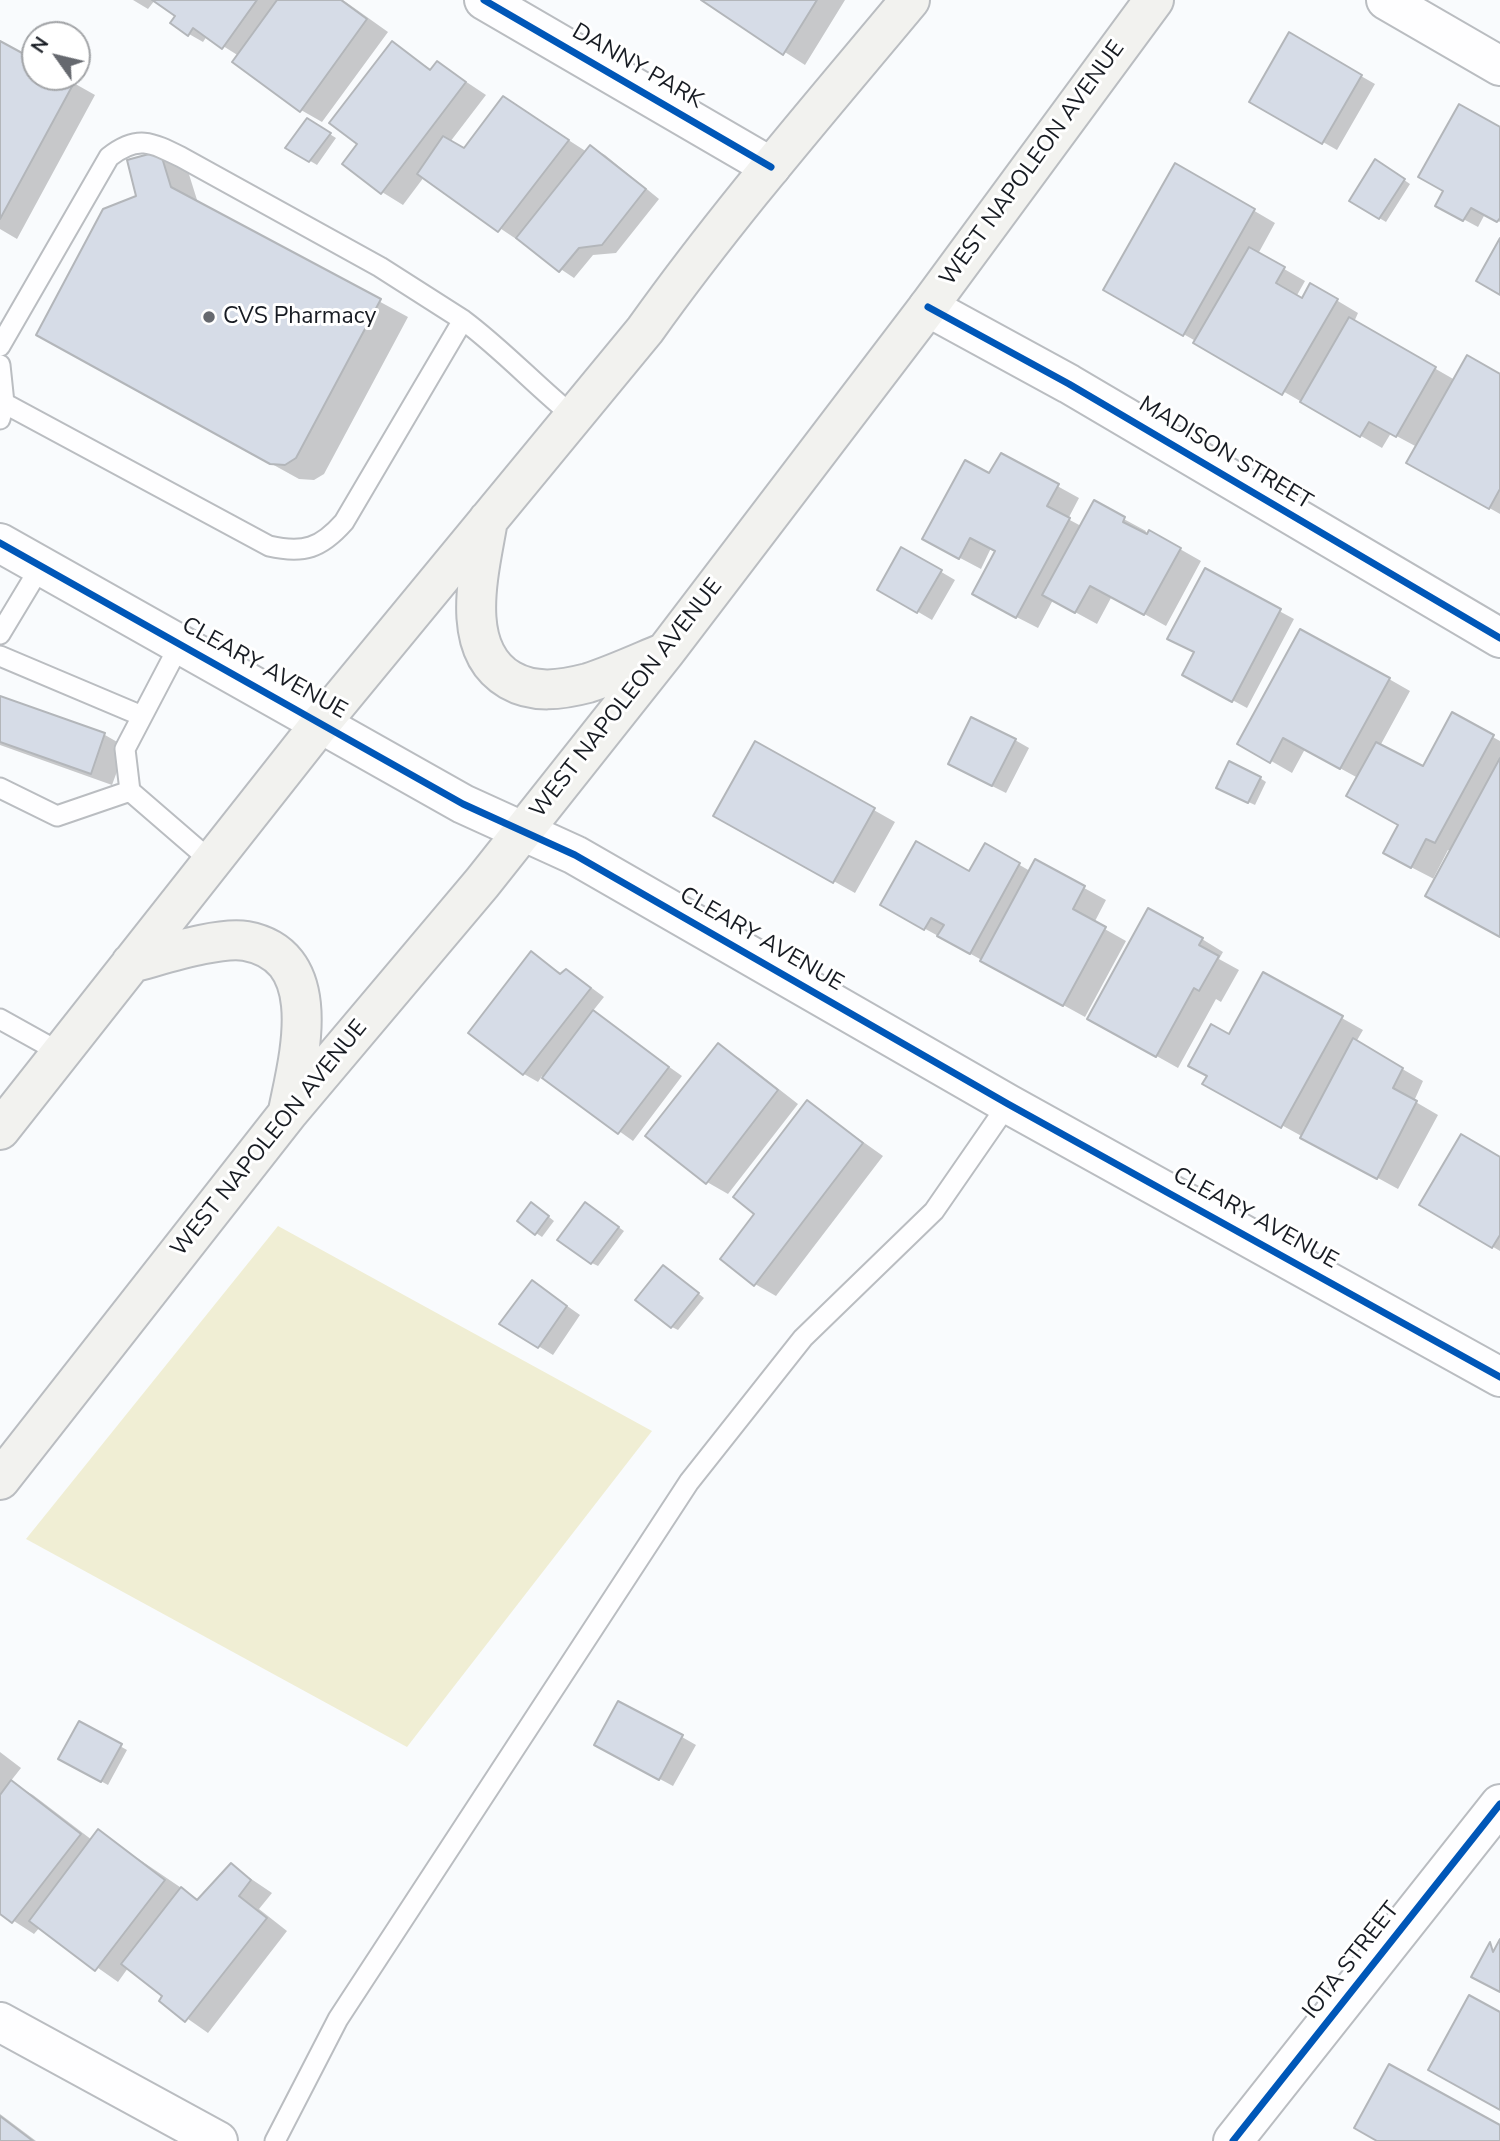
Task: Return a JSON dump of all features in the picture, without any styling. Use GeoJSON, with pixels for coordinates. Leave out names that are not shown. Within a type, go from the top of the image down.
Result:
{"type":"FeatureCollection","features":[{"type":"Feature","properties":{"kind":"main road"},"geometry":{"type":"LineString","coordinates":[[0,1130],[321,723],[645,330],[771,167],[910,0]]}},
{"type":"Feature","properties":{"kind":"main road","name":"WEST NAPOLEON AVENUE"},"geometry":{"type":"LineString","coordinates":[[0,1480],[288,1113],[523,833],[666,651],[928,307],[1154,0]]}},
{"type":"Feature","properties":{"kind":"main road"},"geometry":{"type":"LineString","coordinates":[[489,518],[477,588],[478,626],[483,654],[498,673],[522,687],[548,691],[588,683],[666,651]]}},
{"type":"Feature","properties":{"kind":"main road"},"geometry":{"type":"LineString","coordinates":[[131,963],[201,945],[246,940],[274,953],[292,973],[303,1007],[302,1040],[288,1113]]}},
{"type":"Feature","properties":{"kind":"street","name":"DANNY PARK"},"geometry":{"type":"LineString","coordinates":[[484,0],[771,167]]}},
{"type":"Feature","properties":{"kind":"street"},"geometry":{"type":"LineString","coordinates":[[1386,0],[1500,66]]}},
{"type":"Feature","properties":{"kind":"street","name":"MADISON STREET"},"geometry":{"type":"LineString","coordinates":[[928,307],[1069,384],[1500,638]]}},
{"type":"Feature","properties":{"kind":"street","name":"CLEARY AVENUE"},"geometry":{"type":"LineString","coordinates":[[0,543],[463,804],[575,855],[1008,1104],[1500,1377]]}},
{"type":"Feature","properties":{"kind":"street","name":"IOTA STREET"},"geometry":{"type":"LineString","coordinates":[[1233,2141],[1500,1804]]}},
{"type":"Feature","properties":{"kind":"street"},"geometry":{"type":"LineString","coordinates":[[0,2022],[218,2141]]}},
{"type":"Feature","properties":{"kind":"lane"},"geometry":{"type":"LineString","coordinates":[[0,346],[109,157],[122,146],[141,142],[156,144],[181,157],[380,267],[494,343],[528,379],[573,416]]}},
{"type":"Feature","properties":{"kind":"lane"},"geometry":{"type":"LineString","coordinates":[[0,365],[2,411],[269,546],[290,551],[312,547],[328,540],[344,522],[463,320]]}},
{"type":"Feature","properties":{"kind":"lane"},"geometry":{"type":"LineString","coordinates":[[0,634],[41,566]]}},
{"type":"Feature","properties":{"kind":"lane"},"geometry":{"type":"LineString","coordinates":[[180,644],[125,750],[130,790],[211,861]]}},
{"type":"Feature","properties":{"kind":"lane"},"geometry":{"type":"LineString","coordinates":[[0,656],[142,716]]}},
{"type":"Feature","properties":{"kind":"lane"},"geometry":{"type":"LineString","coordinates":[[0,788],[57,816],[130,790]]}},
{"type":"Feature","properties":{"kind":"lane"},"geometry":{"type":"LineString","coordinates":[[0,1019],[61,1053]]}},
{"type":"Feature","properties":{"kind":"lane"},"geometry":{"type":"LineString","coordinates":[[275,2141],[338,2018],[689,1482],[803,1338],[934,1211],[1008,1104]]}},
{"type":"Feature","properties":{"kind":"shaded area"},"geometry":{"type":"Polygon","coordinates":[[[278,1226],[652,1431],[407,1747],[26,1539],[278,1226]]]}},
{"type":"Feature","properties":{"kind":"building"},"geometry":{"type":"Polygon","coordinates":[[[152,0],[257,0],[222,49],[193,28],[188,36],[170,23],[175,16],[152,0]]]}},
{"type":"Feature","properties":{"kind":"building"},"geometry":{"type":"Polygon","coordinates":[[[277,0],[341,0],[367,19],[300,112],[232,62],[277,0]]]}},
{"type":"Feature","properties":{"kind":"building"},"geometry":{"type":"Polygon","coordinates":[[[701,0],[817,0],[783,55],[701,0]]]}},
{"type":"Feature","properties":{"kind":"building"},"geometry":{"type":"Polygon","coordinates":[[[1289,32],[1362,75],[1322,144],[1249,102],[1289,32]]]}},
{"type":"Feature","properties":{"kind":"building"},"geometry":{"type":"Polygon","coordinates":[[[0,41],[21,52],[21,91],[70,91],[0,219],[0,41]]]}},
{"type":"Feature","properties":{"kind":"building"},"geometry":{"type":"Polygon","coordinates":[[[392,41],[430,70],[437,61],[466,82],[381,194],[342,164],[357,144],[329,123],[392,41]]]}},
{"type":"Feature","properties":{"kind":"building"},"geometry":{"type":"Polygon","coordinates":[[[503,96],[569,140],[498,232],[417,174],[443,136],[464,148],[503,96]]]}},
{"type":"Feature","properties":{"kind":"building"},"geometry":{"type":"Polygon","coordinates":[[[1459,104],[1500,127],[1500,218],[1497,222],[1471,208],[1463,221],[1435,206],[1443,191],[1418,177],[1459,104]]]}},
{"type":"Feature","properties":{"kind":"building"},"geometry":{"type":"Polygon","coordinates":[[[307,118],[331,133],[309,162],[285,148],[307,118]]]}},
{"type":"Feature","properties":{"kind":"building"},"geometry":{"type":"Polygon","coordinates":[[[590,145],[646,189],[602,245],[579,248],[559,272],[516,238],[590,145]]]}},
{"type":"Feature","properties":{"kind":"building","name":"CVS Pharmacy"},"geometry":{"type":"Polygon","coordinates":[[[160,151],[171,187],[381,299],[296,458],[285,465],[270,464],[36,335],[103,209],[136,196],[127,160],[160,151]]]}},
{"type":"Feature","properties":{"kind":"building"},"geometry":{"type":"Polygon","coordinates":[[[1375,159],[1405,179],[1379,219],[1349,201],[1375,159]]]}},
{"type":"Feature","properties":{"kind":"building"},"geometry":{"type":"Polygon","coordinates":[[[1175,163],[1255,209],[1183,336],[1103,290],[1175,163]]]}},
{"type":"Feature","properties":{"kind":"building"},"geometry":{"type":"Polygon","coordinates":[[[1500,238],[1500,295],[1476,281],[1500,238]]]}},
{"type":"Feature","properties":{"kind":"building"},"geometry":{"type":"Polygon","coordinates":[[[1249,247],[1285,267],[1276,283],[1302,298],[1310,283],[1338,299],[1282,395],[1193,343],[1249,247]]]}},
{"type":"Feature","properties":{"kind":"building"},"geometry":{"type":"Polygon","coordinates":[[[1349,317],[1436,367],[1396,437],[1369,422],[1360,437],[1300,402],[1349,317]]]}},
{"type":"Feature","properties":{"kind":"building"},"geometry":{"type":"Polygon","coordinates":[[[1467,355],[1500,374],[1500,489],[1489,509],[1406,463],[1467,355]]]}},
{"type":"Feature","properties":{"kind":"building"},"geometry":{"type":"Polygon","coordinates":[[[1001,453],[1059,484],[1047,506],[1070,518],[1016,618],[972,594],[995,551],[970,538],[959,559],[922,539],[965,460],[989,473],[1001,453]]]}},
{"type":"Feature","properties":{"kind":"building"},"geometry":{"type":"Polygon","coordinates":[[[1094,500],[1125,517],[1123,522],[1147,534],[1149,530],[1181,548],[1144,615],[1090,586],[1075,613],[1042,595],[1094,500]]]}},
{"type":"Feature","properties":{"kind":"building"},"geometry":{"type":"Polygon","coordinates":[[[901,547],[942,570],[917,613],[877,590],[901,547]]]}},
{"type":"Feature","properties":{"kind":"building"},"geometry":{"type":"Polygon","coordinates":[[[1205,568],[1281,609],[1232,702],[1182,675],[1194,652],[1167,639],[1205,568]]]}},
{"type":"Feature","properties":{"kind":"building"},"geometry":{"type":"Polygon","coordinates":[[[1300,629],[1390,678],[1340,769],[1283,738],[1270,763],[1237,744],[1300,629]]]}},
{"type":"Feature","properties":{"kind":"building"},"geometry":{"type":"Polygon","coordinates":[[[0,696],[105,733],[91,774],[0,742],[0,696]]]}},
{"type":"Feature","properties":{"kind":"building"},"geometry":{"type":"Polygon","coordinates":[[[1452,712],[1494,735],[1435,843],[1426,839],[1411,868],[1383,853],[1398,825],[1346,796],[1376,742],[1423,766],[1452,712]]]}},
{"type":"Feature","properties":{"kind":"building"},"geometry":{"type":"Polygon","coordinates":[[[971,717],[1016,739],[992,786],[948,764],[971,717]]]}},
{"type":"Feature","properties":{"kind":"building"},"geometry":{"type":"Polygon","coordinates":[[[755,741],[875,808],[833,883],[713,816],[755,741]]]}},
{"type":"Feature","properties":{"kind":"building"},"geometry":{"type":"Polygon","coordinates":[[[1500,758],[1500,937],[1425,896],[1500,758]]]}},
{"type":"Feature","properties":{"kind":"building"},"geometry":{"type":"Polygon","coordinates":[[[1229,761],[1261,777],[1248,803],[1216,788],[1229,761]]]}},
{"type":"Feature","properties":{"kind":"building"},"geometry":{"type":"Polygon","coordinates":[[[916,841],[969,871],[985,843],[1020,863],[970,954],[937,936],[944,925],[931,918],[924,930],[880,905],[916,841]]]}},
{"type":"Feature","properties":{"kind":"building"},"geometry":{"type":"Polygon","coordinates":[[[1035,859],[1085,886],[1073,909],[1106,927],[1063,1006],[980,961],[1035,859]]]}},
{"type":"Feature","properties":{"kind":"building"},"geometry":{"type":"Polygon","coordinates":[[[1148,908],[1203,938],[1199,945],[1219,956],[1199,991],[1194,988],[1156,1057],[1087,1019],[1148,908]]]}},
{"type":"Feature","properties":{"kind":"building"},"geometry":{"type":"Polygon","coordinates":[[[531,951],[560,974],[566,969],[591,988],[523,1075],[468,1033],[531,951]]]}},
{"type":"Feature","properties":{"kind":"building"},"geometry":{"type":"Polygon","coordinates":[[[1263,972],[1343,1016],[1281,1128],[1202,1084],[1207,1076],[1188,1066],[1211,1024],[1229,1034],[1263,972]]]}},
{"type":"Feature","properties":{"kind":"building"},"geometry":{"type":"Polygon","coordinates":[[[593,1010],[669,1067],[618,1134],[542,1078],[593,1010]]]}},
{"type":"Feature","properties":{"kind":"building"},"geometry":{"type":"Polygon","coordinates":[[[1353,1038],[1403,1068],[1393,1088],[1417,1101],[1377,1179],[1300,1138],[1353,1038]]]}},
{"type":"Feature","properties":{"kind":"building"},"geometry":{"type":"Polygon","coordinates":[[[718,1043],[778,1090],[706,1184],[645,1136],[718,1043]]]}},
{"type":"Feature","properties":{"kind":"building"},"geometry":{"type":"Polygon","coordinates":[[[807,1100],[863,1143],[754,1286],[720,1259],[754,1214],[733,1197],[807,1100]]]}},
{"type":"Feature","properties":{"kind":"building"},"geometry":{"type":"Polygon","coordinates":[[[1461,1134],[1500,1157],[1500,1235],[1492,1248],[1419,1205],[1461,1134]]]}},
{"type":"Feature","properties":{"kind":"building"},"geometry":{"type":"Polygon","coordinates":[[[531,1202],[549,1216],[535,1235],[517,1221],[531,1202]]]}},
{"type":"Feature","properties":{"kind":"building"},"geometry":{"type":"Polygon","coordinates":[[[585,1202],[619,1227],[591,1264],[557,1240],[585,1202]]]}},
{"type":"Feature","properties":{"kind":"building"},"geometry":{"type":"Polygon","coordinates":[[[663,1265],[699,1293],[671,1328],[635,1300],[663,1265]]]}},
{"type":"Feature","properties":{"kind":"building"},"geometry":{"type":"Polygon","coordinates":[[[532,1280],[567,1306],[538,1348],[499,1324],[532,1280]]]}},
{"type":"Feature","properties":{"kind":"building"},"geometry":{"type":"Polygon","coordinates":[[[618,1701],[683,1735],[659,1780],[594,1745],[618,1701]]]}},
{"type":"Feature","properties":{"kind":"building"},"geometry":{"type":"Polygon","coordinates":[[[79,1721],[122,1744],[101,1782],[58,1759],[79,1721]]]}},
{"type":"Feature","properties":{"kind":"building"},"geometry":{"type":"Polygon","coordinates":[[[11,1780],[81,1834],[12,1923],[0,1914],[0,1795],[11,1780]]]}},
{"type":"Feature","properties":{"kind":"building"},"geometry":{"type":"Polygon","coordinates":[[[98,1829],[165,1880],[95,1971],[29,1921],[98,1829]]]}},
{"type":"Feature","properties":{"kind":"building"},"geometry":{"type":"Polygon","coordinates":[[[231,1863],[251,1880],[239,1896],[267,1918],[185,2022],[159,2001],[162,1996],[121,1964],[181,1887],[197,1900],[231,1863]]]}},
{"type":"Feature","properties":{"kind":"building"},"geometry":{"type":"Polygon","coordinates":[[[1500,1939],[1500,1992],[1471,1977],[1490,1942],[1493,1952],[1500,1939]]]}},
{"type":"Feature","properties":{"kind":"building"},"geometry":{"type":"Polygon","coordinates":[[[1469,1995],[1500,2012],[1500,2110],[1428,2070],[1469,1995]]]}},
{"type":"Feature","properties":{"kind":"building"},"geometry":{"type":"Polygon","coordinates":[[[1389,2064],[1500,2125],[1500,2141],[1377,2141],[1354,2128],[1389,2064]]]}},
{"type":"Feature","properties":{"kind":"building"},"geometry":{"type":"Polygon","coordinates":[[[0,2116],[33,2141],[0,2141],[0,2116]]]}},
{"type":"Feature","properties":{"kind":"cycle path"},"geometry":{"type":"LineString","coordinates":[[484,0],[771,167]]}},
{"type":"Feature","properties":{"kind":"cycle path"},"geometry":{"type":"LineString","coordinates":[[928,307],[1069,384],[1500,638]]}},
{"type":"Feature","properties":{"kind":"cycle path"},"geometry":{"type":"LineString","coordinates":[[0,543],[463,804],[575,855],[1008,1104],[1500,1377]]}},
{"type":"Feature","properties":{"kind":"cycle path"},"geometry":{"type":"LineString","coordinates":[[1233,2141],[1500,1804]]}},
{"type":"Feature","properties":{"kind":"place","name":"CVS Pharmacy"},"geometry":{"type":"Point","coordinates":[209,317]}}]}
